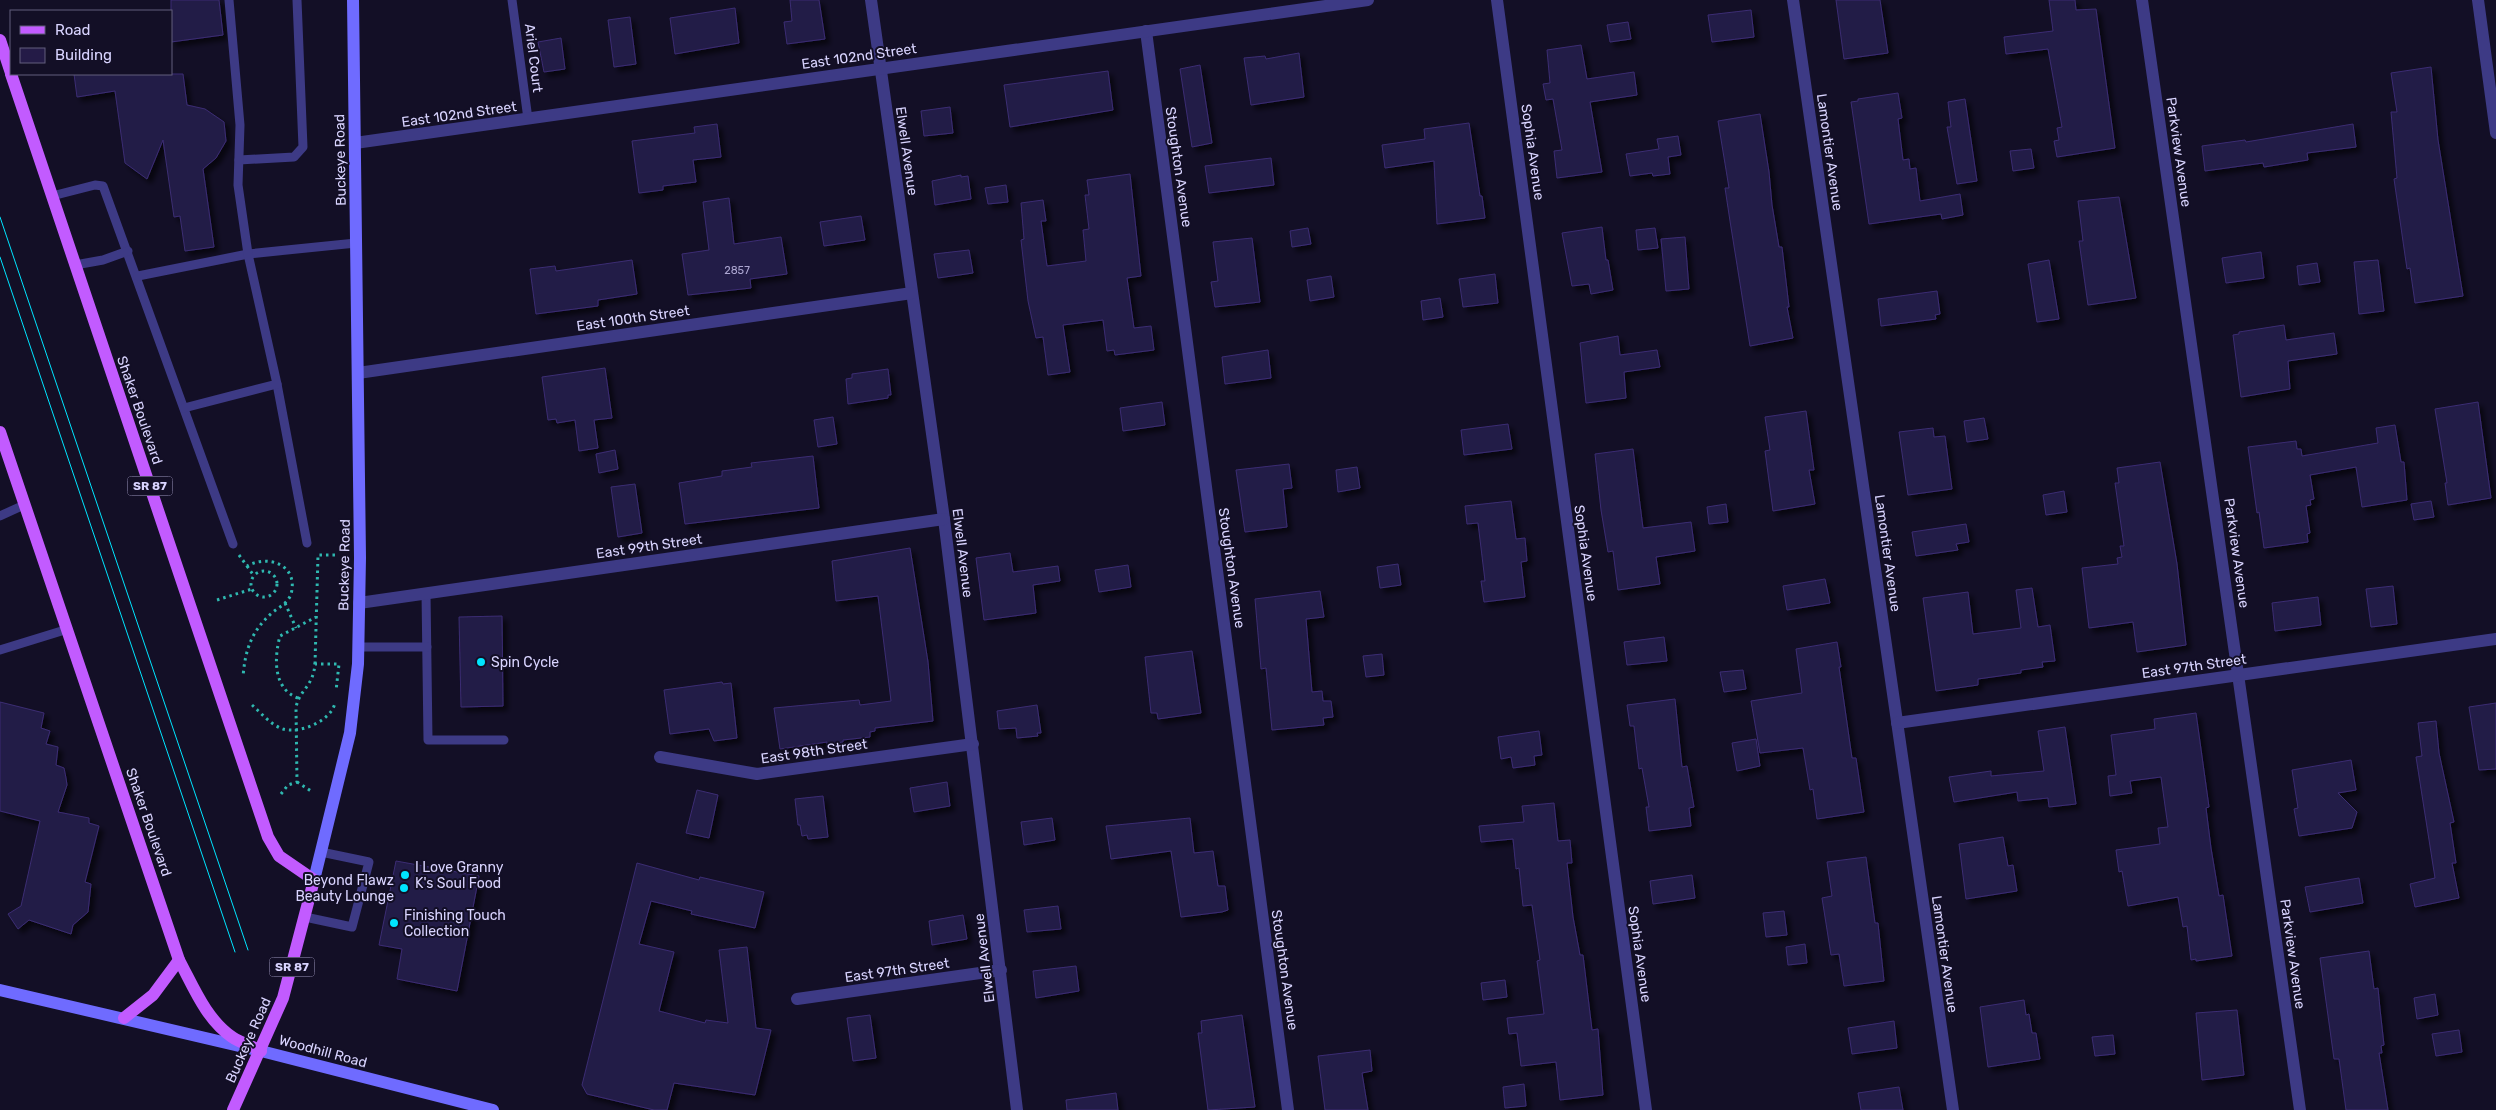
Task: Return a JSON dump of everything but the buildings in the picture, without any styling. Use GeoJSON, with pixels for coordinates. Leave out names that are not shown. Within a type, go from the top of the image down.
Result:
{"type":"FeatureCollection","features":[{"type":"Feature","properties":{"kind":"main road","name":"Shaker Boulevard"},"geometry":{"type":"LineString","coordinates":[[0,40],[10,71]]}},
{"type":"Feature","properties":{"kind":"main road","name":"Shaker Boulevard"},"geometry":{"type":"LineString","coordinates":[[11,75],[268,837],[279,856],[314,880]]}},
{"type":"Feature","properties":{"kind":"main road","name":"Shaker Boulevard"},"geometry":{"type":"LineString","coordinates":[[0,432],[179,960],[208,1013],[216,1022],[234,1039],[261,1051]]}},
{"type":"Feature","properties":{"kind":"main road","name":"Buckeye Road"},"geometry":{"type":"LineString","coordinates":[[233,1110],[261,1051],[283,998],[314,880]]}},
{"type":"Feature","properties":{"kind":"main road"},"geometry":{"type":"LineString","coordinates":[[124,1018],[162,984],[179,960]]}},
{"type":"Feature","properties":{"kind":"street","name":"Buckeye Road"},"geometry":{"type":"LineString","coordinates":[[314,880],[350,733],[356,696],[359,603],[353,0]]}},
{"type":"Feature","properties":{"kind":"street","name":"Elwell Avenue"},"geometry":{"type":"LineString","coordinates":[[871,0],[944,519],[1017,1110]]}},
{"type":"Feature","properties":{"kind":"street","name":"East 102nd Street"},"geometry":{"type":"LineString","coordinates":[[355,143],[1368,0]]}},
{"type":"Feature","properties":{"kind":"street","name":"Sophia Avenue"},"geometry":{"type":"LineString","coordinates":[[1497,0],[1646,1110]]}},
{"type":"Feature","properties":{"kind":"street","name":"Lamontier Avenue"},"geometry":{"type":"LineString","coordinates":[[1792,0],[1953,1110]]}},
{"type":"Feature","properties":{"kind":"street","name":"Parkview Avenue"},"geometry":{"type":"LineString","coordinates":[[2142,0],[2300,1110]]}},
{"type":"Feature","properties":{"kind":"street"},"geometry":{"type":"LineString","coordinates":[[2478,0],[2496,133]]}},
{"type":"Feature","properties":{"kind":"street","name":"Stoughton Avenue"},"geometry":{"type":"LineString","coordinates":[[1146,31],[1288,1110]]}},
{"type":"Feature","properties":{"kind":"street","name":"East 100th Street"},"geometry":{"type":"LineString","coordinates":[[358,373],[912,294]]}},
{"type":"Feature","properties":{"kind":"street","name":"East 99th Street"},"geometry":{"type":"LineString","coordinates":[[359,603],[944,519]]}},
{"type":"Feature","properties":{"kind":"street","name":"East 97th Street"},"geometry":{"type":"LineString","coordinates":[[1897,723],[2496,638]]}},
{"type":"Feature","properties":{"kind":"street","name":"East 98th Street"},"geometry":{"type":"LineString","coordinates":[[660,757],[756,774],[973,744]]}},
{"type":"Feature","properties":{"kind":"street","name":"East 97th Street"},"geometry":{"type":"LineString","coordinates":[[797,999],[1001,970]]}},
{"type":"Feature","properties":{"kind":"street","name":"Woodhill Road"},"geometry":{"type":"LineString","coordinates":[[0,990],[261,1051],[493,1110]]}},
{"type":"Feature","properties":{"kind":"lane"},"geometry":{"type":"LineString","coordinates":[[229,0],[240,125],[238,185],[248,254],[277,384],[307,543]]}},
{"type":"Feature","properties":{"kind":"lane"},"geometry":{"type":"LineString","coordinates":[[239,160],[294,157],[303,147],[297,0]]}},
{"type":"Feature","properties":{"kind":"lane","name":"Ariel Court"},"geometry":{"type":"LineString","coordinates":[[512,0],[528,120]]}},
{"type":"Feature","properties":{"kind":"lane"},"geometry":{"type":"LineString","coordinates":[[52,196],[95,185],[103,186],[138,276],[233,544]]}},
{"type":"Feature","properties":{"kind":"lane"},"geometry":{"type":"LineString","coordinates":[[138,276],[248,254],[356,243]]}},
{"type":"Feature","properties":{"kind":"lane"},"geometry":{"type":"LineString","coordinates":[[75,265],[103,260],[128,251]]}},
{"type":"Feature","properties":{"kind":"lane"},"geometry":{"type":"LineString","coordinates":[[184,408],[277,384]]}},
{"type":"Feature","properties":{"kind":"lane"},"geometry":{"type":"LineString","coordinates":[[0,516],[24,505]]}},
{"type":"Feature","properties":{"kind":"lane"},"geometry":{"type":"LineString","coordinates":[[426,593],[428,740],[504,740]]}},
{"type":"Feature","properties":{"kind":"lane"},"geometry":{"type":"LineString","coordinates":[[0,650],[68,629]]}},
{"type":"Feature","properties":{"kind":"lane"},"geometry":{"type":"LineString","coordinates":[[358,648],[427,647]]}},
{"type":"Feature","properties":{"kind":"lane"},"geometry":{"type":"LineString","coordinates":[[305,917],[352,927],[369,862],[322,852]]}},
{"type":"Feature","properties":{"kind":"path"},"geometry":{"type":"LineString","coordinates":[[233,544],[254,576]]}},
{"type":"Feature","properties":{"kind":"path"},"geometry":{"type":"LineString","coordinates":[[297,782],[296,708],[298,698],[314,676],[318,556],[337,555]]}},
{"type":"Feature","properties":{"kind":"path"},"geometry":{"type":"LineString","coordinates":[[243,677],[248,644],[256,630],[286,603],[291,594],[291,577],[285,567],[273,561],[258,562],[247,566]]}},
{"type":"Feature","properties":{"kind":"path"},"geometry":{"type":"LineString","coordinates":[[261,571],[270,572],[277,583],[275,592],[267,597],[258,596],[252,589],[251,582],[254,576],[261,571]]}},
{"type":"Feature","properties":{"kind":"path"},"geometry":{"type":"LineString","coordinates":[[217,600],[252,589]]}},
{"type":"Feature","properties":{"kind":"path"},"geometry":{"type":"LineString","coordinates":[[286,603],[296,628]]}},
{"type":"Feature","properties":{"kind":"path"},"geometry":{"type":"LineString","coordinates":[[298,698],[288,694],[278,680],[276,650],[280,636],[316,617]]}},
{"type":"Feature","properties":{"kind":"path"},"geometry":{"type":"LineString","coordinates":[[252,705],[271,722],[284,729],[296,730],[316,723],[335,706],[339,664],[315,664]]}},
{"type":"Feature","properties":{"kind":"path"},"geometry":{"type":"LineString","coordinates":[[281,794],[288,785],[297,782],[302,783],[312,791]]}},
{"type":"Feature","properties":{"kind":"tram line"},"geometry":{"type":"LineString","coordinates":[[0,217],[248,950]]}},
{"type":"Feature","properties":{"kind":"tram line"},"geometry":{"type":"LineString","coordinates":[[0,257],[235,952]]}},
{"type":"Feature","properties":{"kind":"place","name":"Spin Cycle"},"geometry":{"type":"Point","coordinates":[481,662]}},
{"type":"Feature","properties":{"kind":"place","name":"I Love Granny K's Soul Food"},"geometry":{"type":"Point","coordinates":[405,875]}},
{"type":"Feature","properties":{"kind":"place","name":"Beyond Flawz Beauty Lounge"},"geometry":{"type":"Point","coordinates":[404,888]}},
{"type":"Feature","properties":{"kind":"place","name":"Finishing Touch Collection"},"geometry":{"type":"Point","coordinates":[394,923]}}]}
